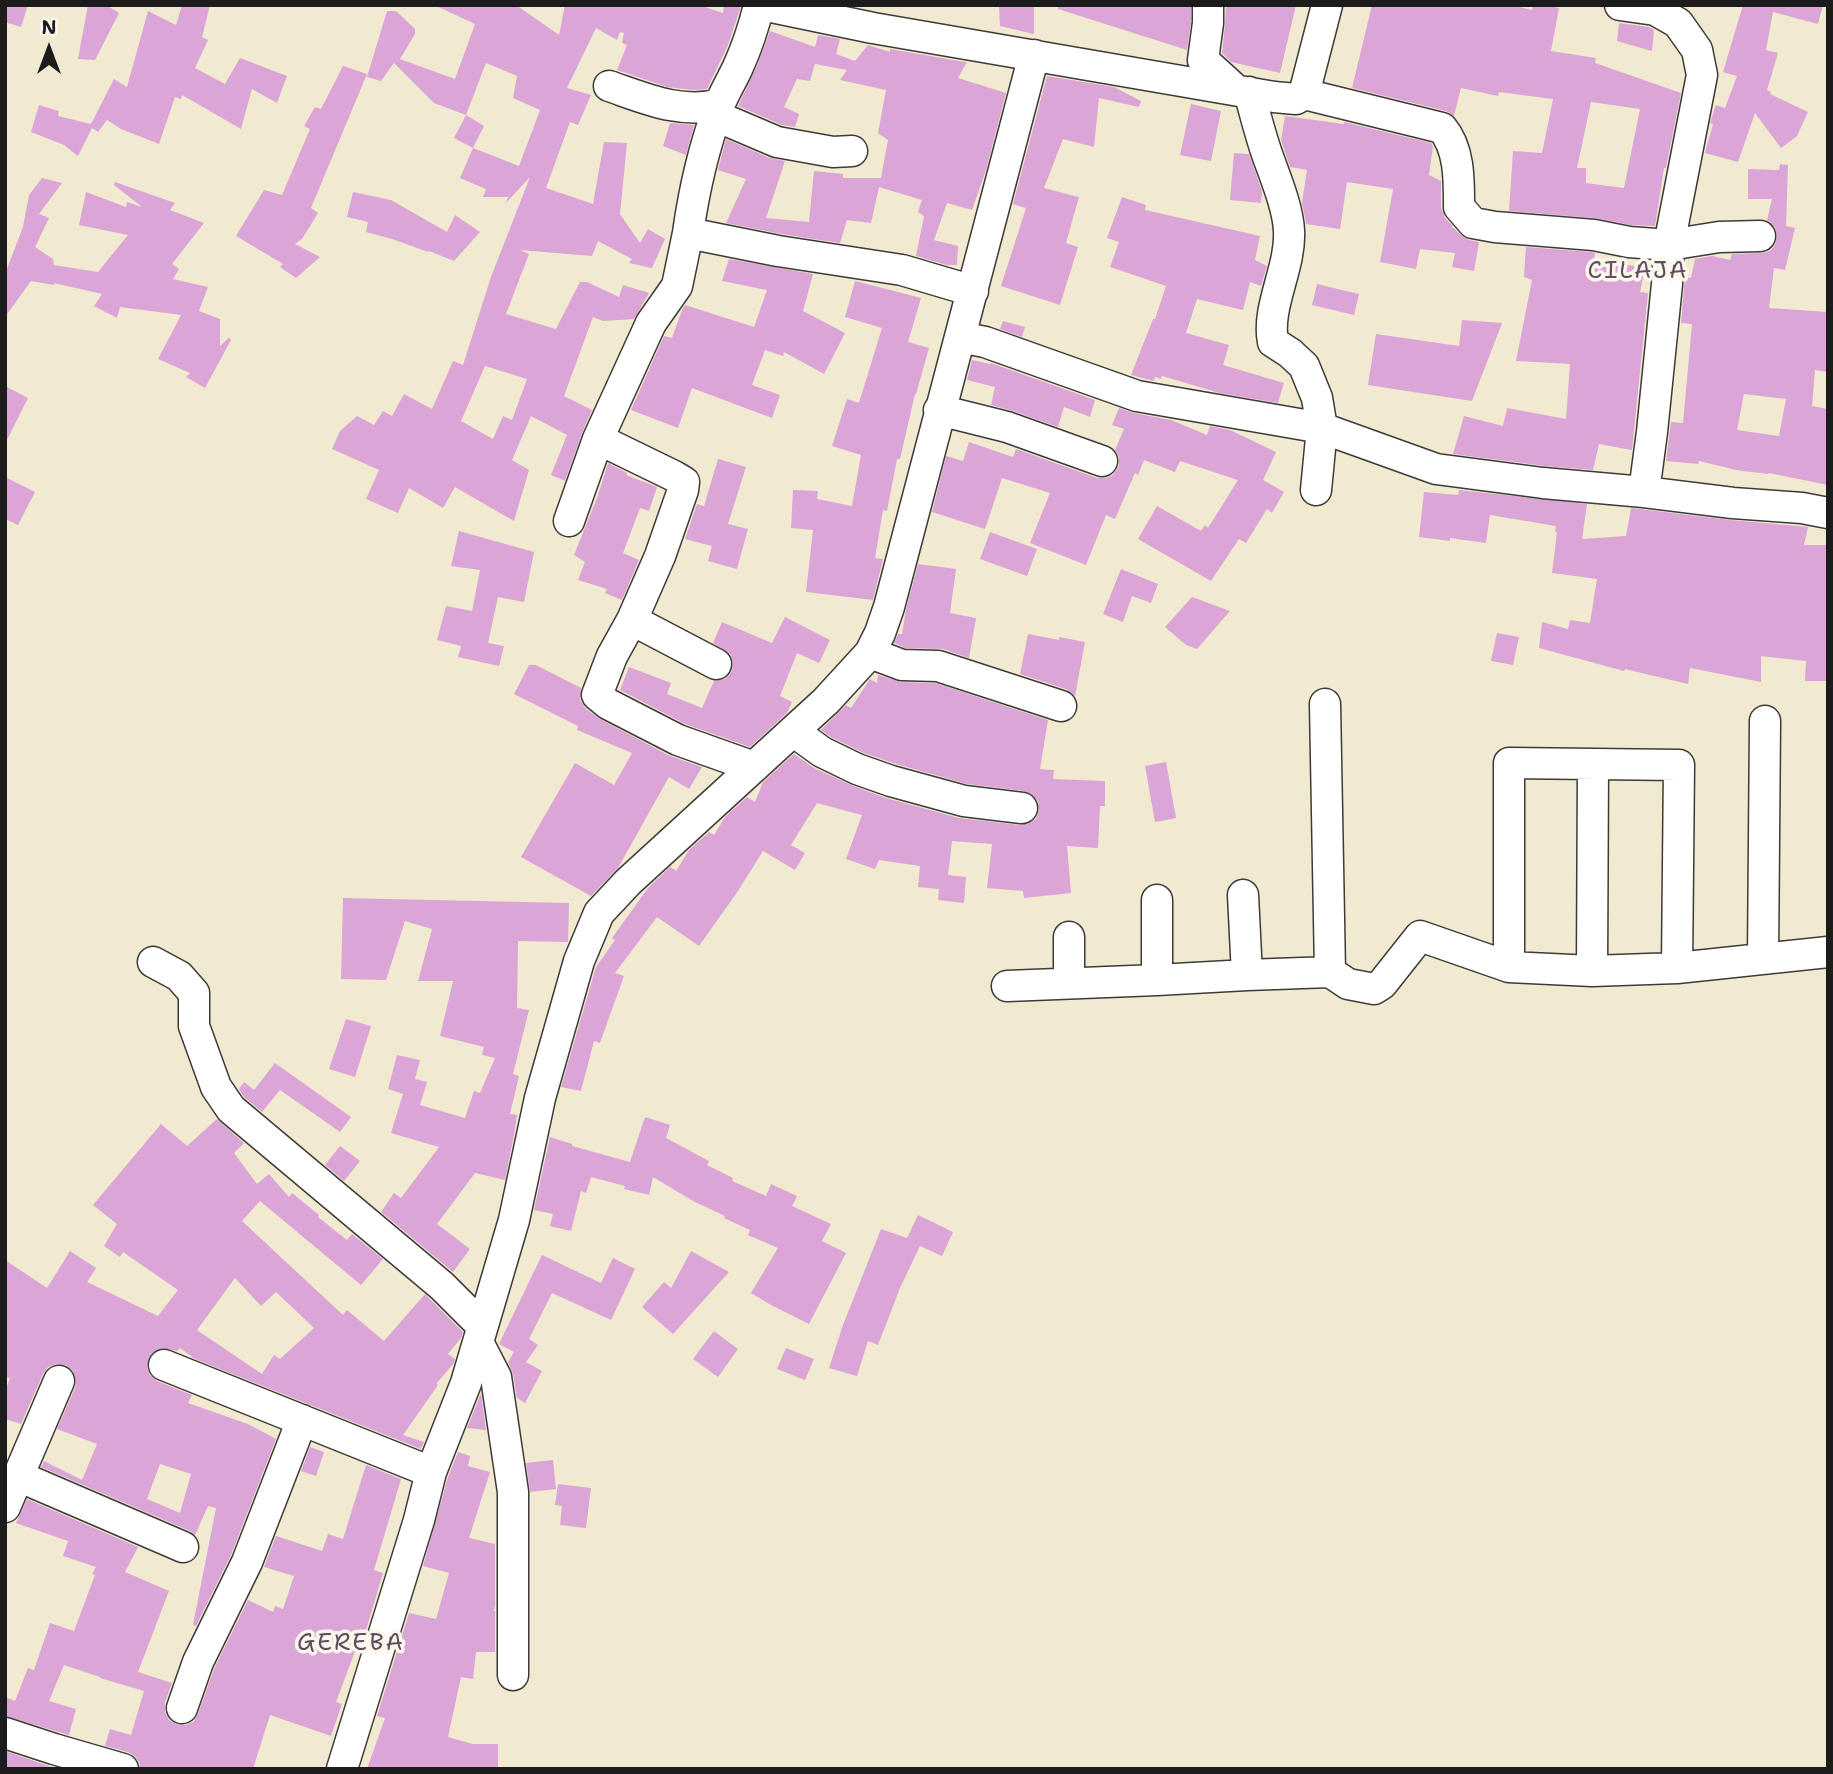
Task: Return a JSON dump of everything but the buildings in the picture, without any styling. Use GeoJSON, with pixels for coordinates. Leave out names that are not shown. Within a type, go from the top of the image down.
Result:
{"type":"FeatureCollection","features":[{"type":"Feature","properties":{"kind":"street"},"geometry":{"type":"LineString","coordinates":[[569,521],[598,439],[651,323],[677,286],[694,193],[718,110],[739,65],[761,5],[836,22],[1296,99],[1304,94],[1328,5]]}},
{"type":"Feature","properties":{"kind":"street"},"geometry":{"type":"LineString","coordinates":[[1208,5],[1203,60],[1243,91],[1282,197],[1290,232],[1273,321],[1273,342],[1304,366],[1317,398],[1322,428],[1316,490]]}},
{"type":"Feature","properties":{"kind":"street"},"geometry":{"type":"LineString","coordinates":[[1620,5],[1655,10],[1678,23],[1697,50],[1702,75],[1669,245],[1644,492]]}},
{"type":"Feature","properties":{"kind":"street"},"geometry":{"type":"LineString","coordinates":[[342,1769],[419,1520],[431,1472],[466,1383],[514,1220],[540,1098],[579,961],[599,913],[628,882],[826,701],[870,653],[890,607],[939,410],[1034,55]]}},
{"type":"Feature","properties":{"kind":"street"},"geometry":{"type":"LineString","coordinates":[[609,86],[650,100],[718,110],[777,142],[833,152],[852,151]]}},
{"type":"Feature","properties":{"kind":"street"},"geometry":{"type":"LineString","coordinates":[[1304,94],[1442,128],[1453,148],[1460,180],[1459,207],[1473,223],[1669,245],[1719,237],[1760,236]]}},
{"type":"Feature","properties":{"kind":"street"},"geometry":{"type":"LineString","coordinates":[[688,233],[902,271],[973,291]]}},
{"type":"Feature","properties":{"kind":"street"},"geometry":{"type":"LineString","coordinates":[[960,337],[985,342],[1137,396],[1322,428],[1436,469],[1828,513]]}},
{"type":"Feature","properties":{"kind":"street"},"geometry":{"type":"LineString","coordinates":[[939,410],[1007,427],[1102,461]]}},
{"type":"Feature","properties":{"kind":"street"},"geometry":{"type":"LineString","coordinates":[[598,439],[684,482],[660,556],[632,620],[612,656],[597,695],[608,704],[678,740],[754,767]]}},
{"type":"Feature","properties":{"kind":"street"},"geometry":{"type":"LineString","coordinates":[[632,620],[716,664]]}},
{"type":"Feature","properties":{"kind":"street"},"geometry":{"type":"LineString","coordinates":[[870,653],[902,665],[937,666],[1061,706]]}},
{"type":"Feature","properties":{"kind":"street"},"geometry":{"type":"LineString","coordinates":[[1325,704],[1330,972]]}},
{"type":"Feature","properties":{"kind":"street"},"geometry":{"type":"LineString","coordinates":[[1763,959],[1765,721]]}},
{"type":"Feature","properties":{"kind":"street"},"geometry":{"type":"LineString","coordinates":[[793,731],[822,752],[857,769],[891,781],[964,801],[1022,808]]}},
{"type":"Feature","properties":{"kind":"street"},"geometry":{"type":"LineString","coordinates":[[1509,967],[1509,763],[1679,765],[1677,968]]}},
{"type":"Feature","properties":{"kind":"street"},"geometry":{"type":"LineString","coordinates":[[1591,971],[1593,764]]}},
{"type":"Feature","properties":{"kind":"street"},"geometry":{"type":"LineString","coordinates":[[1243,895],[1247,975]]}},
{"type":"Feature","properties":{"kind":"street"},"geometry":{"type":"LineString","coordinates":[[1157,900],[1157,980]]}},
{"type":"Feature","properties":{"kind":"street"},"geometry":{"type":"LineString","coordinates":[[1007,986],[1330,972],[1348,984],[1374,989],[1382,984],[1420,936],[1509,967],[1591,971],[1677,968],[1828,952]]}},
{"type":"Feature","properties":{"kind":"street"},"geometry":{"type":"LineString","coordinates":[[1069,937],[1069,983]]}},
{"type":"Feature","properties":{"kind":"street"},"geometry":{"type":"LineString","coordinates":[[153,962],[179,976],[194,993],[194,1026],[216,1087],[231,1109],[424,1271],[480,1334],[496,1377],[513,1492],[513,1675]]}},
{"type":"Feature","properties":{"kind":"street"},"geometry":{"type":"LineString","coordinates":[[164,1365],[431,1472]]}},
{"type":"Feature","properties":{"kind":"street"},"geometry":{"type":"LineString","coordinates":[[59,1381],[9,1495],[183,1548]]}},
{"type":"Feature","properties":{"kind":"street"},"geometry":{"type":"LineString","coordinates":[[182,1708],[198,1662],[247,1562],[302,1420]]}},
{"type":"Feature","properties":{"kind":"street"},"geometry":{"type":"LineString","coordinates":[[5,1733],[50,1759],[123,1769]]}},
{"type":"Feature","properties":{"kind":"district","name":"CILAJA"},"geometry":{"type":"Point","coordinates":[1638,272]}},
{"type":"Feature","properties":{"kind":"district","name":"GEREBA"},"geometry":{"type":"Point","coordinates":[351,1644]}}]}
